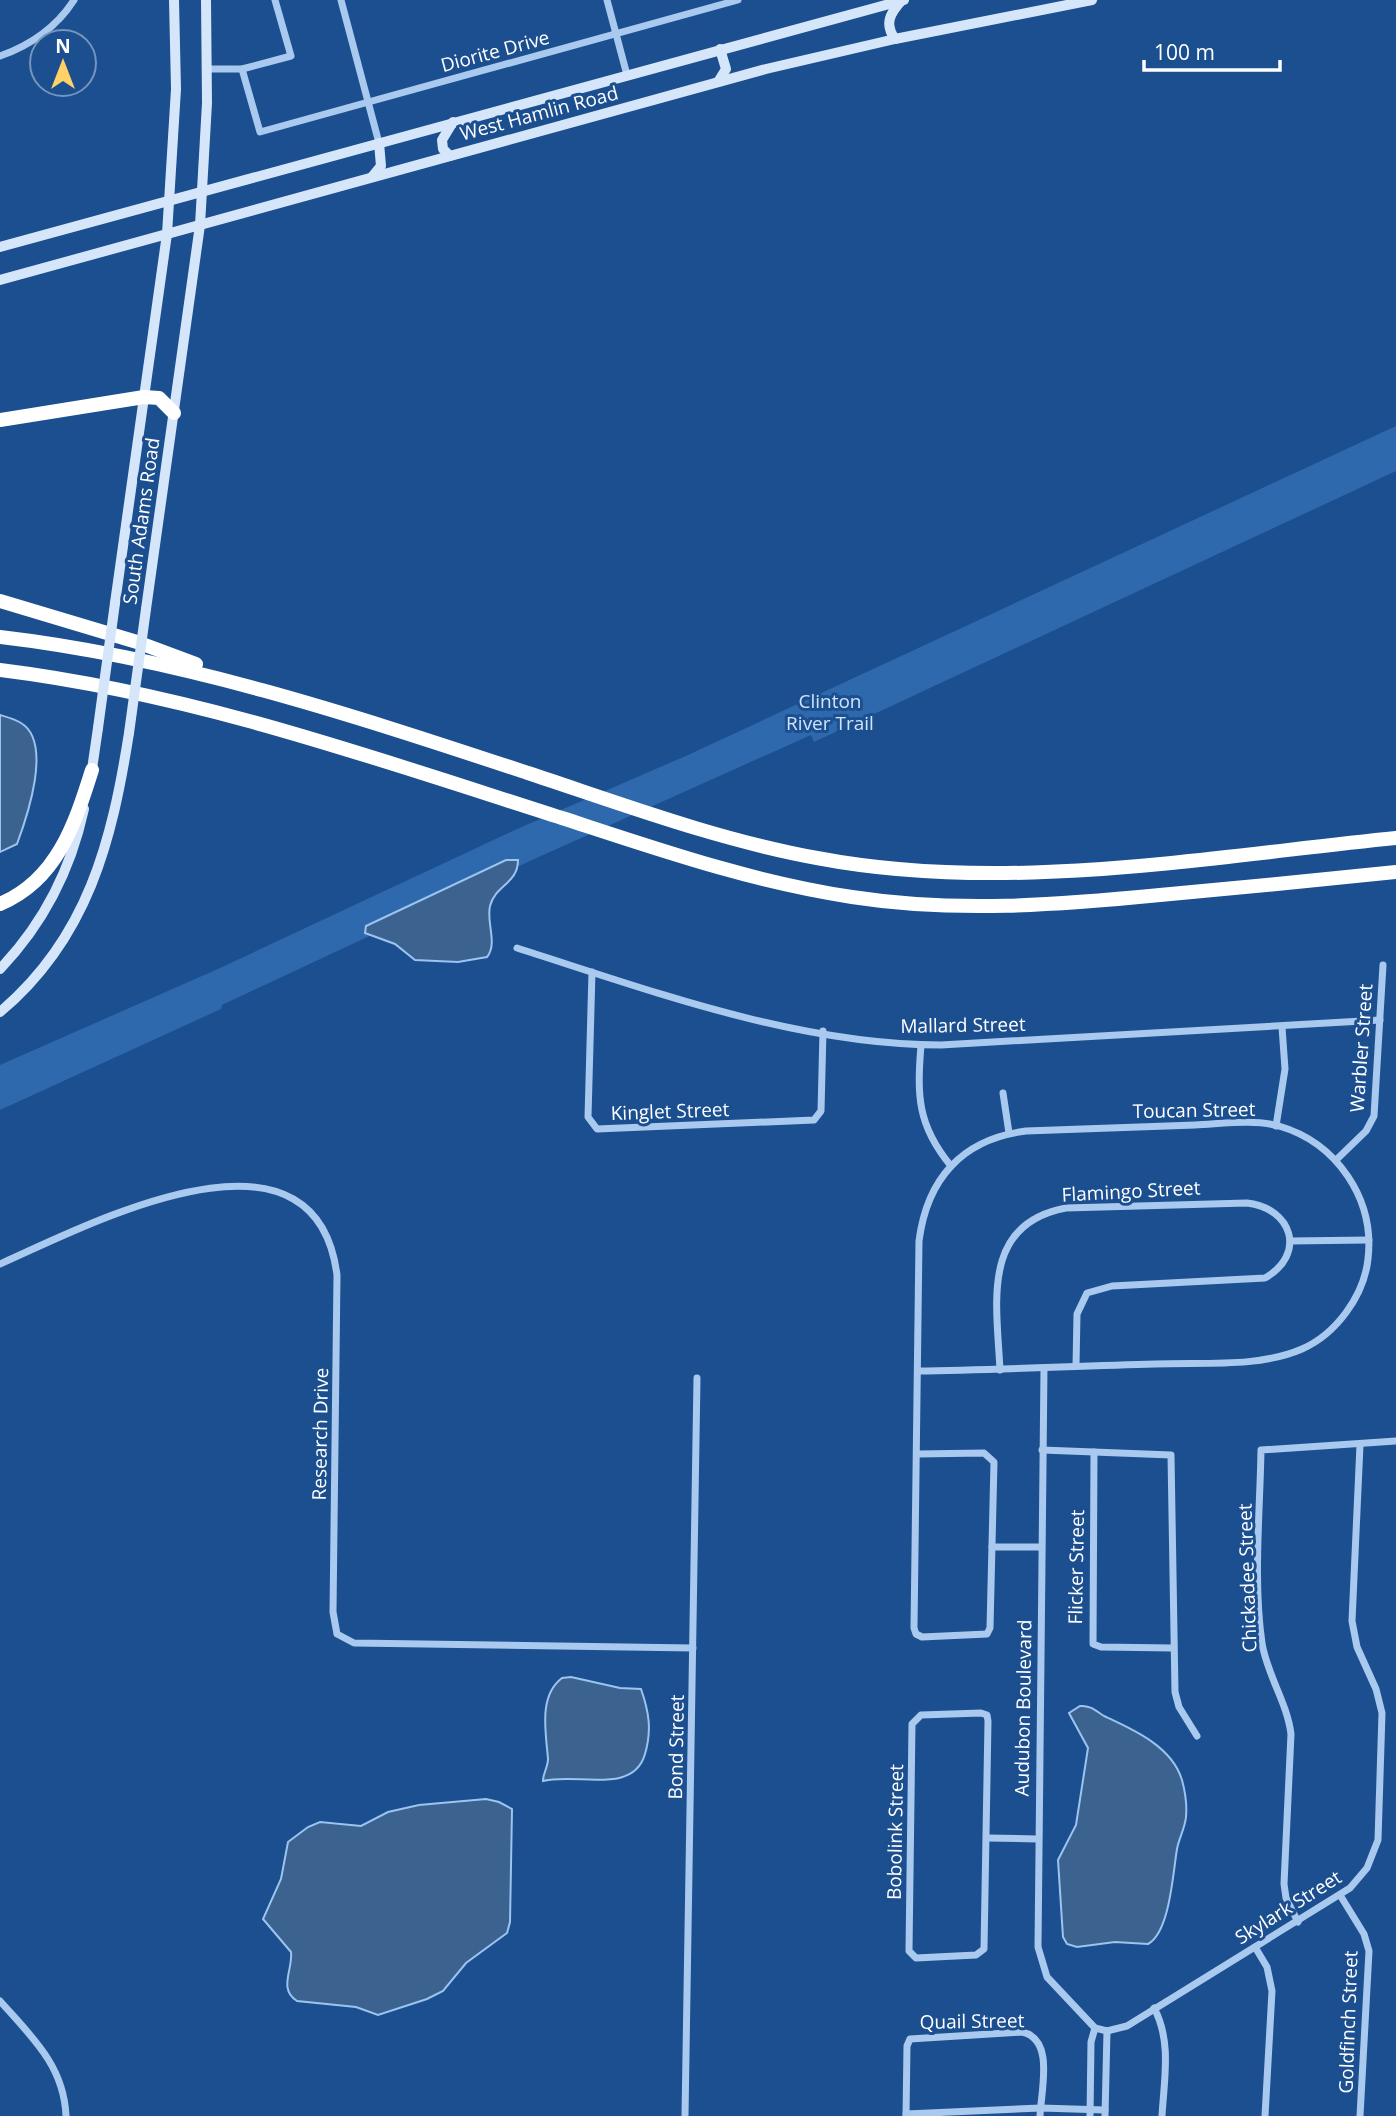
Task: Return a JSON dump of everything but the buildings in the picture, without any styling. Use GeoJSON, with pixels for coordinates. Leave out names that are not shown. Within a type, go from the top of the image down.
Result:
{"type":"FeatureCollection","features":[{"type":"Feature","properties":{"kind":"highway"},"geometry":{"type":"LineString","coordinates":[[0,420],[144,397],[159,398],[174,413]]}},
{"type":"Feature","properties":{"kind":"highway"},"geometry":{"type":"LineString","coordinates":[[0,601],[136,642],[259,689],[658,815],[793,854],[863,866],[952,873],[1054,872],[1396,838]]}},
{"type":"Feature","properties":{"kind":"highway"},"geometry":{"type":"LineString","coordinates":[[0,637],[131,657],[259,689]]}},
{"type":"Feature","properties":{"kind":"highway"},"geometry":{"type":"LineString","coordinates":[[0,670],[132,691],[242,718],[613,835],[782,884],[872,900],[944,906],[1049,905],[1396,872]]}},
{"type":"Feature","properties":{"kind":"highway"},"geometry":{"type":"LineString","coordinates":[[0,677],[49,677]]}},
{"type":"Feature","properties":{"kind":"highway"},"geometry":{"type":"LineString","coordinates":[[0,904],[36,882],[58,855],[74,825],[92,769]]}},
{"type":"Feature","properties":{"kind":"main road","name":"South Adams Road"},"geometry":{"type":"LineString","coordinates":[[0,969],[38,921],[65,871],[80,826],[92,769],[167,234],[176,89],[174,0]]}},
{"type":"Feature","properties":{"kind":"main road","name":"South Adams Road"},"geometry":{"type":"LineString","coordinates":[[0,1012],[48,962],[95,881],[113,825],[129,733],[200,225],[207,69],[206,0]]}},
{"type":"Feature","properties":{"kind":"main road","name":"West Hamlin Road"},"geometry":{"type":"LineString","coordinates":[[0,247],[903,0]]}},
{"type":"Feature","properties":{"kind":"main road"},"geometry":{"type":"LineString","coordinates":[[895,39],[889,28],[889,19],[903,0]]}},
{"type":"Feature","properties":{"kind":"main road","name":"West Hamlin Road"},"geometry":{"type":"LineString","coordinates":[[0,280],[718,82],[895,39],[1092,0]]}},
{"type":"Feature","properties":{"kind":"main road"},"geometry":{"type":"LineString","coordinates":[[718,82],[726,69],[720,49]]}},
{"type":"Feature","properties":{"kind":"main road"},"geometry":{"type":"LineString","coordinates":[[450,156],[443,149],[442,140],[453,122]]}},
{"type":"Feature","properties":{"kind":"main road"},"geometry":{"type":"LineString","coordinates":[[370,179],[381,166],[379,143]]}},
{"type":"Feature","properties":{"kind":"street"},"geometry":{"type":"LineString","coordinates":[[0,56],[40,37],[63,16],[74,0]]}},
{"type":"Feature","properties":{"kind":"street"},"geometry":{"type":"LineString","coordinates":[[207,69],[242,69],[292,56],[275,0]]}},
{"type":"Feature","properties":{"kind":"street"},"geometry":{"type":"LineString","coordinates":[[341,0],[379,143]]}},
{"type":"Feature","properties":{"kind":"street"},"geometry":{"type":"LineString","coordinates":[[607,0],[628,75]]}},
{"type":"Feature","properties":{"kind":"street","name":"Diorite Drive"},"geometry":{"type":"LineString","coordinates":[[242,69],[260,132],[738,0]]}},
{"type":"Feature","properties":{"kind":"street","name":"Mallard Street"},"geometry":{"type":"LineString","coordinates":[[517,948],[698,1005],[823,1031],[921,1045],[1380,1020]]}},
{"type":"Feature","properties":{"kind":"street","name":"Warbler Street"},"geometry":{"type":"LineString","coordinates":[[1336,1160],[1366,1131],[1374,1116],[1383,965]]}},
{"type":"Feature","properties":{"kind":"street","name":"Kinglet Street"},"geometry":{"type":"LineString","coordinates":[[592,972],[588,1117],[597,1129],[814,1120],[821,1111],[823,1031]]}},
{"type":"Feature","properties":{"kind":"street"},"geometry":{"type":"LineString","coordinates":[[1276,1126],[1285,1069],[1282,1027]]}},
{"type":"Feature","properties":{"kind":"street"},"geometry":{"type":"LineString","coordinates":[[921,1045],[918,1086],[925,1124],[936,1148],[951,1166]]}},
{"type":"Feature","properties":{"kind":"street"},"geometry":{"type":"LineString","coordinates":[[1003,1093],[1009,1133]]}},
{"type":"Feature","properties":{"kind":"street","name":"Toucan Street"},"geometry":{"type":"LineString","coordinates":[[1215,1124],[1276,1126],[1310,1140],[1336,1160],[1348,1175],[1363,1206],[1369,1240],[1367,1264],[1353,1302],[1322,1337],[1301,1350],[1247,1361],[918,1371],[919,1241],[922,1217],[935,1185],[951,1166],[976,1146],[1009,1133],[1215,1124]]}},
{"type":"Feature","properties":{"kind":"street","name":"Research Drive"},"geometry":{"type":"LineString","coordinates":[[0,1264],[94,1221],[162,1198],[239,1186],[259,1187],[286,1196],[304,1208],[320,1226],[333,1252],[337,1275],[333,1612],[337,1634],[354,1643],[693,1648]]}},
{"type":"Feature","properties":{"kind":"street","name":"Flamingo Street"},"geometry":{"type":"LineString","coordinates":[[1000,1370],[999,1266],[1013,1238],[1042,1214],[1066,1208],[1247,1202],[1261,1204],[1277,1213],[1286,1227],[1290,1241]]}},
{"type":"Feature","properties":{"kind":"street"},"geometry":{"type":"LineString","coordinates":[[1076,1366],[1077,1314],[1087,1293],[1112,1286],[1265,1278],[1283,1262],[1290,1241],[1369,1240]]}},
{"type":"Feature","properties":{"kind":"street","name":"Audubon Boulevard"},"geometry":{"type":"LineString","coordinates":[[1044,1368],[1036,1920],[1042,1967],[1054,1986],[1095,2028]]}},
{"type":"Feature","properties":{"kind":"street"},"geometry":{"type":"LineString","coordinates":[[917,1454],[984,1453],[990,1456],[993,1462],[990,1629],[987,1634],[922,1637],[916,1634],[917,1454],[918,1371]]}},
{"type":"Feature","properties":{"kind":"street","name":"Bond Street"},"geometry":{"type":"LineString","coordinates":[[685,2116],[697,1378]]}},
{"type":"Feature","properties":{"kind":"street"},"geometry":{"type":"LineString","coordinates":[[1360,1445],[1396,1441]]}},
{"type":"Feature","properties":{"kind":"street","name":"Skylark Street"},"geometry":{"type":"LineString","coordinates":[[1107,2031],[1127,2026],[1340,1895],[1358,1881],[1376,1849],[1384,1742],[1381,1704],[1357,1647],[1352,1621],[1360,1445]]}},
{"type":"Feature","properties":{"kind":"street","name":"Chickadee Street"},"geometry":{"type":"LineString","coordinates":[[1298,1922],[1290,1908],[1284,1884],[1291,1734],[1287,1714],[1265,1659],[1261,1628],[1261,1450],[1360,1445]]}},
{"type":"Feature","properties":{"kind":"street"},"geometry":{"type":"LineString","coordinates":[[1042,1450],[1171,1455],[1172,1648],[1177,1701],[1197,1736]]}},
{"type":"Feature","properties":{"kind":"street","name":"Flicker Street"},"geometry":{"type":"LineString","coordinates":[[1094,1452],[1093,1644],[1101,1647],[1172,1648]]}},
{"type":"Feature","properties":{"kind":"street"},"geometry":{"type":"LineString","coordinates":[[992,1547],[1041,1547]]}},
{"type":"Feature","properties":{"kind":"street","name":"Bobolink Street"},"geometry":{"type":"LineString","coordinates":[[921,1715],[987,1715],[987,1838],[982,1952],[950,1956],[911,1956],[912,1738],[915,1718],[921,1715]]}},
{"type":"Feature","properties":{"kind":"street"},"geometry":{"type":"LineString","coordinates":[[987,1838],[1037,1839]]}},
{"type":"Feature","properties":{"kind":"street","name":"Goldfinch Street"},"geometry":{"type":"LineString","coordinates":[[1340,1895],[1359,1924],[1369,1951],[1360,2116]]}},
{"type":"Feature","properties":{"kind":"street"},"geometry":{"type":"LineString","coordinates":[[1255,1948],[1268,1967],[1272,1991],[1265,2116]]}},
{"type":"Feature","properties":{"kind":"street"},"geometry":{"type":"LineString","coordinates":[[0,2001],[40,2045],[55,2068],[64,2094],[66,2116]]}},
{"type":"Feature","properties":{"kind":"street"},"geometry":{"type":"LineString","coordinates":[[1154,2008],[1163,2026],[1166,2043],[1162,2116]]}},
{"type":"Feature","properties":{"kind":"street"},"geometry":{"type":"LineString","coordinates":[[1090,2113],[1091,2042],[1095,2028],[1107,2031],[1105,2113]]}},
{"type":"Feature","properties":{"kind":"street","name":"Quail Street"},"geometry":{"type":"LineString","coordinates":[[1041,2112],[1043,2055],[1040,2041],[1034,2036],[1022,2032],[918,2036],[910,2039],[907,2046],[906,2115],[1105,2113]]}},
{"type":"Feature","properties":{"kind":"green space","name":"Clinton River Trail"},"geometry":{"type":"Polygon","coordinates":[[[1396,426],[1396,471],[814,742],[811,735],[532,860],[222,1005],[221,1009],[0,1110],[0,1065],[220,968],[517,829],[688,755],[1396,426]]]}},
{"type":"Feature","properties":{"kind":"shaded area"},"geometry":{"type":"Polygon","coordinates":[[[0,715],[21,723],[30,733],[35,746],[36,763],[31,799],[17,844],[0,852],[0,715]]]}},
{"type":"Feature","properties":{"kind":"shaded area"},"geometry":{"type":"Polygon","coordinates":[[[506,860],[518,860],[517,868],[510,880],[496,893],[490,906],[492,946],[487,957],[458,962],[415,960],[395,944],[365,933],[366,926],[506,860]]]}},
{"type":"Feature","properties":{"kind":"shaded area"},"geometry":{"type":"Polygon","coordinates":[[[571,1677],[620,1688],[641,1689],[648,1713],[648,1737],[645,1754],[638,1767],[628,1775],[602,1780],[543,1781],[548,1759],[546,1705],[554,1686],[562,1678],[571,1677]]]}},
{"type":"Feature","properties":{"kind":"shaded area"},"geometry":{"type":"Polygon","coordinates":[[[1080,1706],[1087,1706],[1150,1740],[1170,1757],[1182,1780],[1186,1817],[1177,1849],[1169,1901],[1161,1927],[1148,1944],[1115,1942],[1077,1947],[1067,1944],[1063,1937],[1058,1860],[1076,1825],[1088,1748],[1069,1713],[1080,1706]]]}},
{"type":"Feature","properties":{"kind":"shaded area"},"geometry":{"type":"Polygon","coordinates":[[[486,1799],[512,1809],[510,1922],[507,1933],[466,1963],[443,1991],[378,2015],[356,2007],[297,2001],[291,1996],[287,1985],[291,1952],[263,1919],[281,1879],[288,1842],[308,1827],[320,1822],[361,1826],[388,1812],[419,1805],[486,1799]]]}}]}
